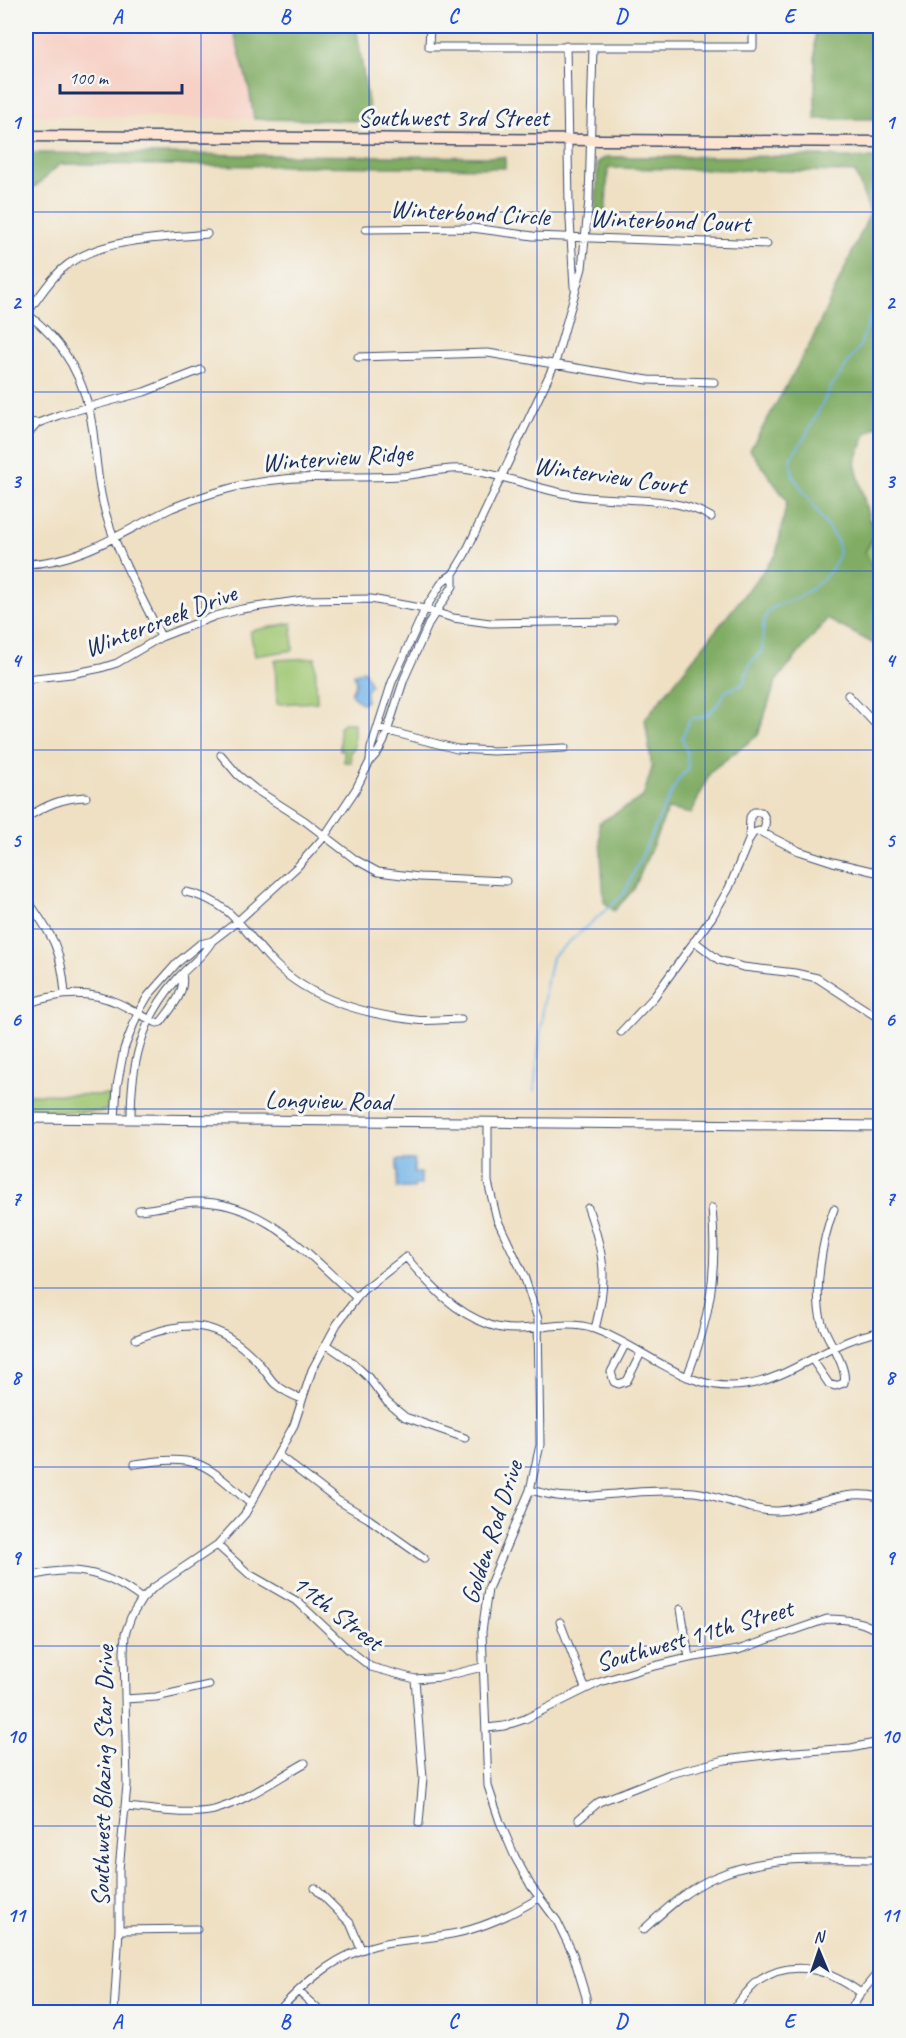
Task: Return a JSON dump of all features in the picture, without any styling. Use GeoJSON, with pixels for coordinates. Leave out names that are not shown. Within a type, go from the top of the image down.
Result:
{"type":"FeatureCollection","features":[{"type":"Feature","properties":{"kind":"main road","name":"Southwest 3rd Street"},"geometry":{"type":"LineString","coordinates":[[26,136],[880,142]]}},
{"type":"Feature","properties":{"kind":"street"},"geometry":{"type":"LineString","coordinates":[[430,26],[429,47],[753,47],[753,26]]}},
{"type":"Feature","properties":{"kind":"street"},"geometry":{"type":"LineString","coordinates":[[566,46],[569,203],[574,290]]}},
{"type":"Feature","properties":{"kind":"street"},"geometry":{"type":"LineString","coordinates":[[370,761],[371,748],[392,682],[425,609],[443,581],[453,574],[465,554],[555,363],[582,268],[589,200],[593,47]]}},
{"type":"Feature","properties":{"kind":"street","name":"Winterbond Circle"},"geometry":{"type":"LineString","coordinates":[[366,229],[472,228],[507,234],[572,237]]}},
{"type":"Feature","properties":{"kind":"street"},"geometry":{"type":"LineString","coordinates":[[161,637],[114,538],[101,496],[89,407],[80,380],[57,341],[26,313],[61,270],[90,252],[115,244],[207,234]]}},
{"type":"Feature","properties":{"kind":"street","name":"Winterbond Court"},"geometry":{"type":"LineString","coordinates":[[572,237],[767,244]]}},
{"type":"Feature","properties":{"kind":"street"},"geometry":{"type":"LineString","coordinates":[[358,357],[488,353],[648,380],[714,382]]}},
{"type":"Feature","properties":{"kind":"street"},"geometry":{"type":"LineString","coordinates":[[26,422],[38,423],[144,392],[201,370]]}},
{"type":"Feature","properties":{"kind":"street"},"geometry":{"type":"LineString","coordinates":[[26,436],[38,423]]}},
{"type":"Feature","properties":{"kind":"street","name":"Winterview Ridge"},"geometry":{"type":"LineString","coordinates":[[26,564],[51,562],[78,555],[174,507],[227,489],[273,480],[306,476],[403,476],[452,469],[501,478]]}},
{"type":"Feature","properties":{"kind":"street","name":"Winterview Court"},"geometry":{"type":"LineString","coordinates":[[501,478],[556,493],[661,502],[701,511],[711,517]]}},
{"type":"Feature","properties":{"kind":"street"},"geometry":{"type":"LineString","coordinates":[[115,1119],[117,1086],[124,1049],[138,1013],[148,996],[177,963],[200,944],[212,941],[238,921],[297,867],[324,837],[356,789],[370,761],[378,752],[404,679],[436,612],[453,586],[453,574]]}},
{"type":"Feature","properties":{"kind":"street","name":"Wintercreek Drive"},"geometry":{"type":"LineString","coordinates":[[26,679],[70,674],[117,663],[161,637],[215,616],[242,609],[303,600],[371,599],[425,609],[453,618],[490,623],[614,621]]}},
{"type":"Feature","properties":{"kind":"street"},"geometry":{"type":"LineString","coordinates":[[848,695],[880,729]]}},
{"type":"Feature","properties":{"kind":"street"},"geometry":{"type":"LineString","coordinates":[[377,728],[457,749],[493,751],[565,748]]}},
{"type":"Feature","properties":{"kind":"street"},"geometry":{"type":"LineString","coordinates":[[221,754],[238,775],[255,789],[305,821],[356,860],[378,872],[419,877],[506,881]]}},
{"type":"Feature","properties":{"kind":"street"},"geometry":{"type":"LineString","coordinates":[[26,818],[61,799],[86,797]]}},
{"type":"Feature","properties":{"kind":"street"},"geometry":{"type":"LineString","coordinates":[[749,840],[750,817],[754,812],[761,812],[765,816],[766,826],[763,832]]}},
{"type":"Feature","properties":{"kind":"street"},"geometry":{"type":"LineString","coordinates":[[621,1032],[654,997],[712,917],[729,888],[753,833],[763,832],[799,851],[880,873]]}},
{"type":"Feature","properties":{"kind":"street"},"geometry":{"type":"LineString","coordinates":[[186,892],[206,897],[223,907],[271,960],[295,982],[339,1004],[416,1020],[460,1018]]}},
{"type":"Feature","properties":{"kind":"street"},"geometry":{"type":"LineString","coordinates":[[26,898],[54,939],[62,963],[65,993]]}},
{"type":"Feature","properties":{"kind":"street"},"geometry":{"type":"LineString","coordinates":[[131,1119],[135,1056],[149,1019],[163,996],[207,951],[212,941]]}},
{"type":"Feature","properties":{"kind":"street"},"geometry":{"type":"LineString","coordinates":[[694,941],[719,960],[744,967],[817,978],[880,1018]]}},
{"type":"Feature","properties":{"kind":"street"},"geometry":{"type":"LineString","coordinates":[[26,1004],[65,993],[87,994],[106,998],[157,1023],[161,1022],[179,997],[183,988],[182,974]]}},
{"type":"Feature","properties":{"kind":"street","name":"Longview Road"},"geometry":{"type":"LineString","coordinates":[[26,1118],[880,1126]]}},
{"type":"Feature","properties":{"kind":"street","name":"Golden Rod Drive"},"geometry":{"type":"LineString","coordinates":[[488,1123],[488,1182],[497,1219],[524,1276],[538,1319],[540,1445],[530,1490],[489,1589],[482,1632],[488,1786],[515,1857],[557,1921],[573,1954],[586,1996],[587,2013]]}},
{"type":"Feature","properties":{"kind":"street"},"geometry":{"type":"LineString","coordinates":[[140,1210],[195,1202],[214,1203],[249,1211],[274,1225],[357,1298]]}},
{"type":"Feature","properties":{"kind":"street"},"geometry":{"type":"LineString","coordinates":[[588,1208],[600,1242],[604,1272],[601,1306],[595,1329]]}},
{"type":"Feature","properties":{"kind":"street"},"geometry":{"type":"LineString","coordinates":[[687,1377],[702,1336],[711,1301],[715,1253],[712,1208]]}},
{"type":"Feature","properties":{"kind":"street"},"geometry":{"type":"LineString","coordinates":[[812,1359],[829,1384],[835,1386],[843,1383],[844,1372],[825,1333],[819,1308],[822,1246],[834,1209]]}},
{"type":"Feature","properties":{"kind":"street","name":"Southwest Blazing Star Drive"},"geometry":{"type":"LineString","coordinates":[[114,2013],[119,1930],[119,1870],[127,1785],[125,1634],[131,1617],[142,1599],[153,1588],[217,1545],[244,1514],[294,1425],[312,1370],[337,1324],[362,1292],[406,1257],[424,1280],[468,1315],[492,1326],[513,1328],[538,1326]]}},
{"type":"Feature","properties":{"kind":"street"},"geometry":{"type":"LineString","coordinates":[[538,1326],[572,1324],[595,1329],[687,1377],[711,1384],[744,1385],[777,1376],[833,1348],[880,1332]]}},
{"type":"Feature","properties":{"kind":"street"},"geometry":{"type":"LineString","coordinates":[[136,1339],[166,1328],[180,1326],[212,1328],[226,1335],[243,1349],[283,1390],[302,1399]]}},
{"type":"Feature","properties":{"kind":"street"},"geometry":{"type":"LineString","coordinates":[[326,1344],[352,1362],[368,1377],[387,1402],[405,1417],[465,1438]]}},
{"type":"Feature","properties":{"kind":"street"},"geometry":{"type":"LineString","coordinates":[[625,1345],[611,1372],[614,1382],[619,1384],[627,1381],[641,1353]]}},
{"type":"Feature","properties":{"kind":"street"},"geometry":{"type":"LineString","coordinates":[[278,1455],[337,1500],[369,1519],[424,1558]]}},
{"type":"Feature","properties":{"kind":"street"},"geometry":{"type":"LineString","coordinates":[[135,1464],[179,1459],[198,1463],[214,1472],[250,1504]]}},
{"type":"Feature","properties":{"kind":"street"},"geometry":{"type":"LineString","coordinates":[[530,1490],[572,1497],[642,1492],[693,1492],[716,1496],[762,1510],[778,1511],[837,1496],[865,1494],[880,1497]]}},
{"type":"Feature","properties":{"kind":"street","name":"11th Street"},"geometry":{"type":"LineString","coordinates":[[217,1545],[249,1574],[298,1602],[348,1649],[371,1667],[415,1679],[442,1677],[482,1667]]}},
{"type":"Feature","properties":{"kind":"street"},"geometry":{"type":"LineString","coordinates":[[26,1578],[46,1572],[71,1570],[104,1576],[142,1599]]}},
{"type":"Feature","properties":{"kind":"street"},"geometry":{"type":"LineString","coordinates":[[681,1610],[689,1658]]}},
{"type":"Feature","properties":{"kind":"street","name":"Southwest 11th Street"},"geometry":{"type":"LineString","coordinates":[[487,1728],[504,1726],[525,1719],[585,1688],[646,1668],[738,1650],[827,1619],[870,1624],[880,1633]]}},
{"type":"Feature","properties":{"kind":"street"},"geometry":{"type":"LineString","coordinates":[[560,1622],[585,1688]]}},
{"type":"Feature","properties":{"kind":"street"},"geometry":{"type":"LineString","coordinates":[[415,1679],[423,1778],[419,1823]]}},
{"type":"Feature","properties":{"kind":"street"},"geometry":{"type":"LineString","coordinates":[[125,1699],[156,1697],[209,1685]]}},
{"type":"Feature","properties":{"kind":"street"},"geometry":{"type":"LineString","coordinates":[[579,1819],[598,1802],[670,1774],[725,1760],[851,1748],[880,1742]]}},
{"type":"Feature","properties":{"kind":"street"},"geometry":{"type":"LineString","coordinates":[[126,1807],[189,1811],[212,1810],[235,1802],[305,1763]]}},
{"type":"Feature","properties":{"kind":"street"},"geometry":{"type":"LineString","coordinates":[[643,1930],[676,1900],[711,1879],[747,1866],[782,1859],[880,1859]]}},
{"type":"Feature","properties":{"kind":"street"},"geometry":{"type":"LineString","coordinates":[[315,1888],[350,1923],[361,1949]]}},
{"type":"Feature","properties":{"kind":"street"},"geometry":{"type":"LineString","coordinates":[[277,2013],[319,1973],[361,1949],[402,1940],[449,1935],[478,1927],[540,1898]]}},
{"type":"Feature","properties":{"kind":"street"},"geometry":{"type":"LineString","coordinates":[[119,1930],[197,1929]]}},
{"type":"Feature","properties":{"kind":"street"},"geometry":{"type":"LineString","coordinates":[[731,2013],[758,1981],[776,1972],[797,1968],[820,1970],[844,1981],[861,1993]]}},
{"type":"Feature","properties":{"kind":"street"},"geometry":{"type":"LineString","coordinates":[[849,2013],[861,1993],[880,1970]]}},
{"type":"Feature","properties":{"kind":"street"},"geometry":{"type":"LineString","coordinates":[[298,1991],[321,2013]]}},
{"type":"Feature","properties":{"kind":"shaded area"},"geometry":{"type":"Polygon","coordinates":[[[26,26],[232,26],[249,88],[254,119],[26,115],[26,26]]]}},
{"type":"Feature","properties":{"kind":"green space"},"geometry":{"type":"Polygon","coordinates":[[[232,26],[356,26],[371,121],[254,119],[249,88],[232,26]]]}},
{"type":"Feature","properties":{"kind":"green space"},"geometry":{"type":"Polygon","coordinates":[[[815,26],[880,26],[880,119],[815,119],[815,26]]]}},
{"type":"Feature","properties":{"kind":"green space"},"geometry":{"type":"Polygon","coordinates":[[[26,153],[505,157],[505,168],[60,164],[36,186],[26,189],[26,153]]]}},
{"type":"Feature","properties":{"kind":"green space"},"geometry":{"type":"Polygon","coordinates":[[[831,156],[880,158],[880,424],[866,434],[855,463],[869,519],[877,530],[865,552],[871,564],[880,570],[880,647],[827,619],[776,681],[758,735],[711,771],[691,814],[668,809],[634,889],[614,911],[604,902],[599,823],[643,797],[652,768],[645,719],[776,555],[787,501],[750,450],[811,342],[870,213],[855,172],[608,168],[605,224],[595,223],[598,162],[607,157],[831,156]]]}},
{"type":"Feature","properties":{"kind":"green space"},"geometry":{"type":"Polygon","coordinates":[[[877,530],[880,535],[880,570],[871,564],[865,552],[877,530]]]}},
{"type":"Feature","properties":{"kind":"green space"},"geometry":{"type":"Polygon","coordinates":[[[292,623],[293,650],[255,656],[250,631],[292,623]]]}},
{"type":"Feature","properties":{"kind":"green space"},"geometry":{"type":"Polygon","coordinates":[[[315,658],[317,702],[277,704],[275,660],[315,658]]]}},
{"type":"Feature","properties":{"kind":"green space"},"geometry":{"type":"Polygon","coordinates":[[[343,723],[354,723],[354,748],[350,752],[351,762],[344,762],[344,751],[340,750],[339,727],[343,723]]]}},
{"type":"Feature","properties":{"kind":"green space"},"geometry":{"type":"Polygon","coordinates":[[[26,1094],[110,1095],[107,1110],[98,1112],[26,1111],[26,1094]]]}},
{"type":"Feature","properties":{"kind":"water"},"geometry":{"type":"Polygon","coordinates":[[[364,670],[371,685],[366,690],[366,701],[363,704],[351,693],[356,682],[354,674],[364,670]]]}},
{"type":"Feature","properties":{"kind":"water"},"geometry":{"type":"Polygon","coordinates":[[[397,1160],[414,1160],[414,1173],[421,1173],[421,1185],[414,1185],[414,1188],[397,1188],[397,1160]]]}},
{"type":"Feature","properties":{"kind":"waterway"},"geometry":{"type":"LineString","coordinates":[[880,26],[880,71]]}},
{"type":"Feature","properties":{"kind":"waterway"},"geometry":{"type":"LineString","coordinates":[[534,1091],[545,991],[552,957],[624,894],[678,780],[688,768],[687,752],[682,738],[690,719],[706,716],[718,704],[726,691],[743,684],[750,664],[762,651],[766,615],[775,606],[813,588],[828,574],[837,558],[839,549],[837,541],[793,476],[790,458],[805,437],[831,387],[860,346],[874,306],[880,297]]}}]}
